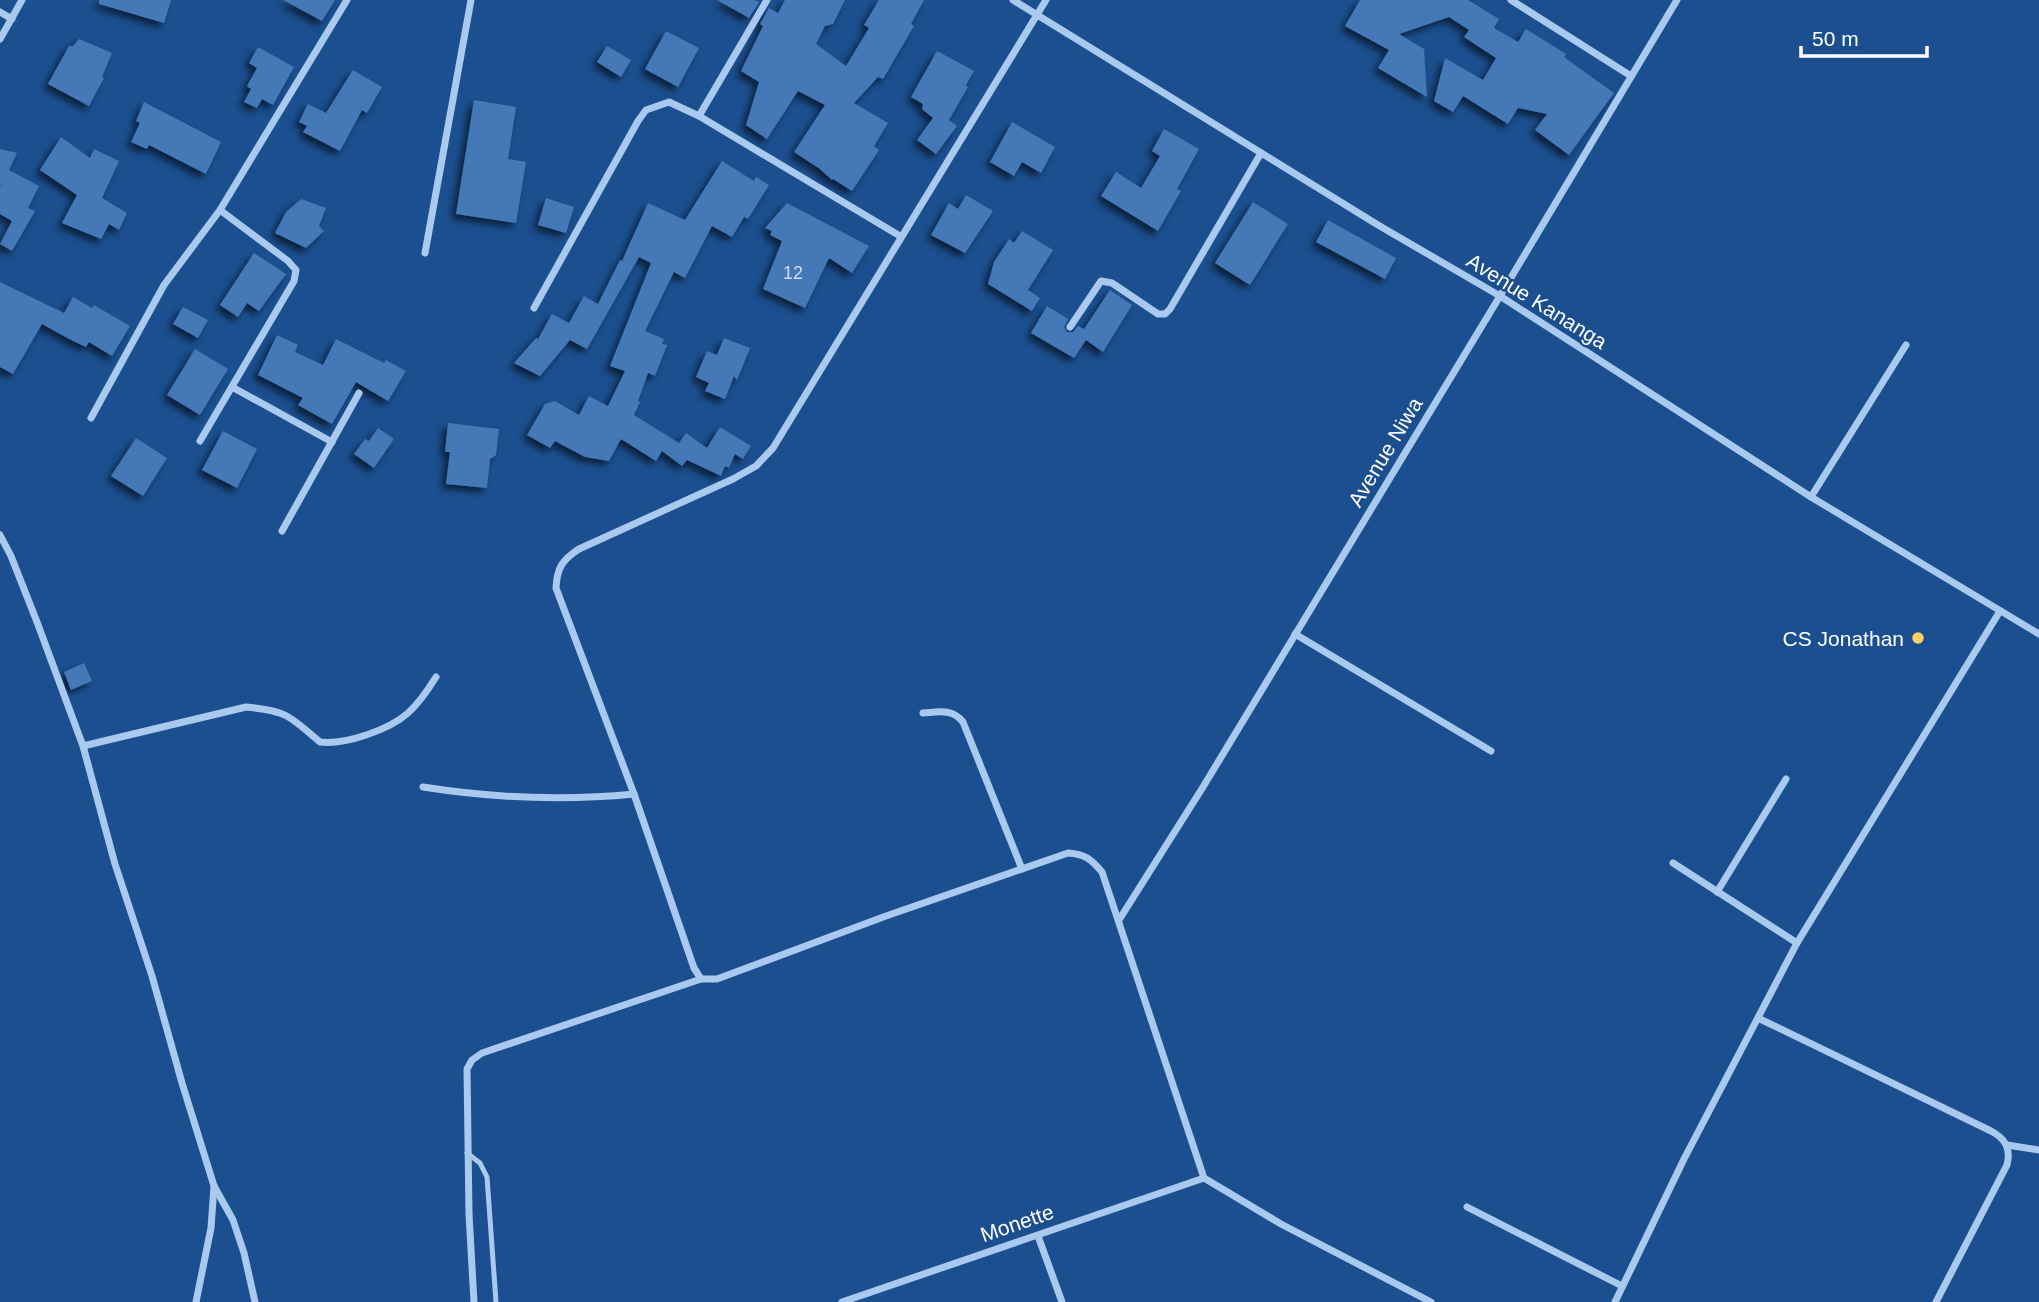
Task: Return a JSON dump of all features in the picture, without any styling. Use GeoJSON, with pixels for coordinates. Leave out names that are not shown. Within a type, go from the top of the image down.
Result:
{"type":"FeatureCollection","features":[{"type":"Feature","properties":{"kind":"street"},"geometry":{"type":"LineString","coordinates":[[0,39],[22,0]]}},
{"type":"Feature","properties":{"kind":"street"},"geometry":{"type":"LineString","coordinates":[[91,418],[164,285],[220,210],[347,0]]}},
{"type":"Feature","properties":{"kind":"street"},"geometry":{"type":"LineString","coordinates":[[425,253],[471,0]]}},
{"type":"Feature","properties":{"kind":"street"},"geometry":{"type":"LineString","coordinates":[[699,116],[767,0]]}},
{"type":"Feature","properties":{"kind":"street","name":"Avenue Kananga"},"geometry":{"type":"LineString","coordinates":[[1013,0],[1500,296],[1811,497],[2039,634]]}},
{"type":"Feature","properties":{"kind":"street"},"geometry":{"type":"LineString","coordinates":[[701,979],[694,968],[634,793],[556,588],[557,571],[564,558],[579,549],[757,466],[773,448],[1046,0]]}},
{"type":"Feature","properties":{"kind":"street"},"geometry":{"type":"LineString","coordinates":[[1511,0],[1631,76]]}},
{"type":"Feature","properties":{"kind":"street","name":"Avenue Niwa"},"geometry":{"type":"LineString","coordinates":[[1119,920],[1295,634],[1677,0]]}},
{"type":"Feature","properties":{"kind":"street"},"geometry":{"type":"LineString","coordinates":[[0,12],[12,19]]}},
{"type":"Feature","properties":{"kind":"street"},"geometry":{"type":"LineString","coordinates":[[534,308],[646,110],[669,102],[699,116],[900,236]]}},
{"type":"Feature","properties":{"kind":"street"},"geometry":{"type":"LineString","coordinates":[[1070,327],[1101,281],[1112,283],[1158,314],[1165,314],[1261,153]]}},
{"type":"Feature","properties":{"kind":"street"},"geometry":{"type":"LineString","coordinates":[[200,441],[294,281],[296,270],[288,261],[220,210]]}},
{"type":"Feature","properties":{"kind":"street"},"geometry":{"type":"LineString","coordinates":[[1811,497],[1906,345]]}},
{"type":"Feature","properties":{"kind":"street"},"geometry":{"type":"LineString","coordinates":[[232,387],[332,442]]}},
{"type":"Feature","properties":{"kind":"street"},"geometry":{"type":"LineString","coordinates":[[282,531],[359,393]]}},
{"type":"Feature","properties":{"kind":"street"},"geometry":{"type":"LineString","coordinates":[[0,535],[29,600],[83,746],[115,864],[152,976],[214,1186],[233,1220],[244,1252],[255,1302]]}},
{"type":"Feature","properties":{"kind":"street"},"geometry":{"type":"LineString","coordinates":[[1615,1302],[1684,1159],[1797,943],[2000,611]]}},
{"type":"Feature","properties":{"kind":"street"},"geometry":{"type":"LineString","coordinates":[[1295,634],[1491,751]]}},
{"type":"Feature","properties":{"kind":"street"},"geometry":{"type":"LineString","coordinates":[[83,746],[246,707],[270,709],[285,714],[299,722],[320,742],[339,742],[359,737],[399,720],[415,705],[436,677]]}},
{"type":"Feature","properties":{"kind":"street"},"geometry":{"type":"LineString","coordinates":[[923,713],[949,712],[957,714],[963,722],[1022,869]]}},
{"type":"Feature","properties":{"kind":"street"},"geometry":{"type":"LineString","coordinates":[[1717,892],[1786,779]]}},
{"type":"Feature","properties":{"kind":"street"},"geometry":{"type":"LineString","coordinates":[[423,787],[473,794],[571,798],[634,793]]}},
{"type":"Feature","properties":{"kind":"street"},"geometry":{"type":"LineString","coordinates":[[474,1302],[467,1153],[467,1069],[472,1060],[482,1053],[597,1012],[701,979],[717,979],[886,916],[1068,853],[1082,854],[1091,859],[1102,872],[1204,1178],[1281,1224],[1431,1302]]}},
{"type":"Feature","properties":{"kind":"street"},"geometry":{"type":"LineString","coordinates":[[1673,863],[1797,943]]}},
{"type":"Feature","properties":{"kind":"street"},"geometry":{"type":"LineString","coordinates":[[1758,1018],[1991,1131],[2000,1136],[2007,1145],[2007,1165],[1936,1302]]}},
{"type":"Feature","properties":{"kind":"street"},"geometry":{"type":"LineString","coordinates":[[2007,1145],[2039,1150]]}},
{"type":"Feature","properties":{"kind":"street","name":"Monette"},"geometry":{"type":"LineString","coordinates":[[842,1302],[1204,1178]]}},
{"type":"Feature","properties":{"kind":"street"},"geometry":{"type":"LineString","coordinates":[[196,1302],[211,1228],[214,1186]]}},
{"type":"Feature","properties":{"kind":"street"},"geometry":{"type":"LineString","coordinates":[[1467,1207],[1622,1286]]}},
{"type":"Feature","properties":{"kind":"street"},"geometry":{"type":"LineString","coordinates":[[1038,1236],[1062,1302]]}},
{"type":"Feature","properties":{"kind":"lane"},"geometry":{"type":"LineString","coordinates":[[467,1153],[480,1163],[487,1177],[496,1302]]}},
{"type":"Feature","properties":{"kind":"building"},"geometry":{"type":"Polygon","coordinates":[[[99,0],[171,0],[164,23],[99,4],[99,0]]]}},
{"type":"Feature","properties":{"kind":"building"},"geometry":{"type":"Polygon","coordinates":[[[283,0],[335,0],[322,21],[283,0]]]}},
{"type":"Feature","properties":{"kind":"building"},"geometry":{"type":"Polygon","coordinates":[[[717,0],[754,0],[759,2],[749,18],[717,0]]]}},
{"type":"Feature","properties":{"kind":"building"},"geometry":{"type":"Polygon","coordinates":[[[785,0],[845,0],[833,24],[825,26],[816,44],[846,66],[869,28],[864,25],[879,0],[924,0],[911,24],[914,26],[883,79],[878,77],[854,103],[888,123],[874,146],[879,150],[852,191],[794,152],[825,105],[798,91],[767,139],[746,125],[759,82],[741,71],[769,8],[778,13],[785,0]]]}},
{"type":"Feature","properties":{"kind":"building"},"geometry":{"type":"Polygon","coordinates":[[[1360,0],[1468,0],[1499,19],[1494,28],[1518,42],[1526,29],[1566,54],[1564,57],[1614,93],[1569,155],[1535,130],[1547,114],[1518,108],[1508,124],[1463,96],[1453,112],[1434,101],[1445,58],[1483,80],[1496,58],[1464,37],[1469,30],[1449,17],[1399,34],[1424,49],[1427,97],[1378,68],[1389,50],[1345,26],[1360,0]]]}},
{"type":"Feature","properties":{"kind":"building"},"geometry":{"type":"Polygon","coordinates":[[[666,31],[699,48],[678,87],[645,69],[666,31]]]}},
{"type":"Feature","properties":{"kind":"building"},"geometry":{"type":"Polygon","coordinates":[[[79,39],[112,53],[102,77],[104,78],[89,106],[48,84],[69,46],[73,46],[79,39]]]}},
{"type":"Feature","properties":{"kind":"building"},"geometry":{"type":"Polygon","coordinates":[[[607,46],[631,60],[621,77],[597,62],[607,46]]]}},
{"type":"Feature","properties":{"kind":"building"},"geometry":{"type":"Polygon","coordinates":[[[258,47],[294,67],[273,105],[262,99],[257,108],[244,102],[251,89],[247,86],[257,68],[249,63],[258,47]]]}},
{"type":"Feature","properties":{"kind":"building"},"geometry":{"type":"Polygon","coordinates":[[[937,51],[974,71],[949,120],[957,126],[936,154],[917,140],[933,118],[922,109],[923,104],[911,97],[937,51]]]}},
{"type":"Feature","properties":{"kind":"building"},"geometry":{"type":"Polygon","coordinates":[[[353,70],[382,87],[367,113],[362,110],[340,151],[303,132],[307,126],[299,122],[308,104],[326,113],[353,70]]]}},
{"type":"Feature","properties":{"kind":"building"},"geometry":{"type":"Polygon","coordinates":[[[474,100],[516,107],[508,159],[526,162],[516,223],[456,214],[474,100]]]}},
{"type":"Feature","properties":{"kind":"building"},"geometry":{"type":"Polygon","coordinates":[[[144,102],[221,142],[206,174],[149,145],[147,149],[131,142],[140,123],[136,121],[144,102]]]}},
{"type":"Feature","properties":{"kind":"building"},"geometry":{"type":"Polygon","coordinates":[[[1012,122],[1055,147],[1041,173],[1022,162],[1014,176],[990,162],[1012,122]]]}},
{"type":"Feature","properties":{"kind":"building"},"geometry":{"type":"Polygon","coordinates":[[[1164,129],[1199,149],[1177,189],[1181,191],[1158,231],[1101,196],[1116,172],[1141,188],[1160,156],[1152,151],[1164,129]]]}},
{"type":"Feature","properties":{"kind":"building"},"geometry":{"type":"Polygon","coordinates":[[[61,137],[90,158],[94,149],[119,161],[102,198],[127,213],[119,230],[109,224],[101,239],[62,223],[77,195],[40,170],[61,137]]]}},
{"type":"Feature","properties":{"kind":"building"},"geometry":{"type":"Polygon","coordinates":[[[0,149],[17,153],[9,170],[39,186],[28,208],[35,211],[12,251],[0,244],[12,221],[0,214],[0,188],[3,183],[0,187],[0,149]]]}},
{"type":"Feature","properties":{"kind":"building"},"geometry":{"type":"Polygon","coordinates":[[[722,161],[754,181],[756,177],[769,185],[748,219],[744,217],[732,237],[712,226],[685,278],[674,272],[645,331],[664,339],[662,344],[667,345],[655,376],[648,373],[634,415],[679,443],[686,433],[707,448],[720,427],[751,446],[743,459],[735,454],[729,468],[725,466],[721,476],[687,460],[682,466],[662,451],[656,461],[621,439],[609,461],[585,457],[555,441],[550,448],[527,435],[545,404],[555,401],[579,415],[589,396],[608,406],[625,371],[610,366],[651,263],[639,257],[587,349],[570,340],[540,376],[514,363],[536,338],[538,339],[552,314],[569,323],[584,296],[598,304],[620,260],[622,261],[648,203],[685,220],[722,161]]]}},
{"type":"Feature","properties":{"kind":"building"},"geometry":{"type":"Polygon","coordinates":[[[966,195],[993,211],[965,253],[931,235],[949,203],[958,209],[966,195]]]}},
{"type":"Feature","properties":{"kind":"building"},"geometry":{"type":"Polygon","coordinates":[[[546,198],[574,207],[566,233],[538,225],[546,198]]]}},
{"type":"Feature","properties":{"kind":"building"},"geometry":{"type":"Polygon","coordinates":[[[301,199],[326,208],[319,226],[324,231],[306,248],[275,233],[286,212],[301,199]]]}},
{"type":"Feature","properties":{"kind":"building"},"geometry":{"type":"Polygon","coordinates":[[[1253,202],[1288,224],[1250,285],[1215,263],[1253,202]]]}},
{"type":"Feature","properties":{"kind":"building"},"geometry":{"type":"Polygon","coordinates":[[[787,203],[869,246],[852,273],[829,258],[805,308],[763,289],[782,241],[770,235],[772,231],[765,228],[787,203]]]}},
{"type":"Feature","properties":{"kind":"building"},"geometry":{"type":"Polygon","coordinates":[[[1328,220],[1396,258],[1385,279],[1316,242],[1328,220]]]}},
{"type":"Feature","properties":{"kind":"building"},"geometry":{"type":"Polygon","coordinates":[[[1022,231],[1053,250],[1028,290],[1040,298],[1032,311],[988,284],[994,262],[1009,239],[1014,243],[1022,231]]]}},
{"type":"Feature","properties":{"kind":"building"},"geometry":{"type":"Polygon","coordinates":[[[254,253],[286,274],[259,311],[247,303],[238,317],[220,305],[254,253]]]}},
{"type":"Feature","properties":{"kind":"building"},"geometry":{"type":"Polygon","coordinates":[[[0,282],[64,313],[73,297],[92,308],[94,305],[130,326],[112,356],[89,342],[86,347],[42,324],[13,374],[0,367],[0,282]]]}},
{"type":"Feature","properties":{"kind":"building"},"geometry":{"type":"Polygon","coordinates":[[[1110,290],[1132,305],[1103,352],[1086,340],[1074,358],[1031,333],[1047,306],[1068,319],[1064,327],[1067,332],[1073,332],[1078,326],[1084,329],[1110,290]]]}},
{"type":"Feature","properties":{"kind":"building"},"geometry":{"type":"Polygon","coordinates":[[[183,307],[208,320],[198,338],[173,324],[183,307]]]}},
{"type":"Feature","properties":{"kind":"building"},"geometry":{"type":"Polygon","coordinates":[[[277,335],[298,345],[295,352],[323,365],[336,339],[406,371],[388,401],[356,382],[332,424],[298,405],[303,398],[258,375],[277,335]]]}},
{"type":"Feature","properties":{"kind":"building"},"geometry":{"type":"Polygon","coordinates":[[[724,338],[750,348],[737,380],[734,376],[725,399],[705,391],[709,383],[696,377],[707,351],[717,355],[724,338]]]}},
{"type":"Feature","properties":{"kind":"building"},"geometry":{"type":"Polygon","coordinates":[[[195,349],[228,369],[200,415],[167,395],[195,349]]]}},
{"type":"Feature","properties":{"kind":"building"},"geometry":{"type":"Polygon","coordinates":[[[448,423],[499,429],[496,455],[490,459],[487,488],[446,484],[450,452],[445,452],[448,423]]]}},
{"type":"Feature","properties":{"kind":"building"},"geometry":{"type":"Polygon","coordinates":[[[378,428],[394,439],[374,468],[354,454],[365,439],[369,441],[378,428]]]}},
{"type":"Feature","properties":{"kind":"building"},"geometry":{"type":"Polygon","coordinates":[[[223,431],[257,449],[237,488],[202,470],[223,431]]]}},
{"type":"Feature","properties":{"kind":"building"},"geometry":{"type":"Polygon","coordinates":[[[136,438],[167,458],[143,496],[111,476],[136,438]]]}},
{"type":"Feature","properties":{"kind":"building"},"geometry":{"type":"Polygon","coordinates":[[[84,663],[92,681],[71,690],[64,672],[84,663]]]}},
{"type":"Feature","properties":{"kind":"place","name":"CS Jonathan"},"geometry":{"type":"Point","coordinates":[1918,638]}}]}
